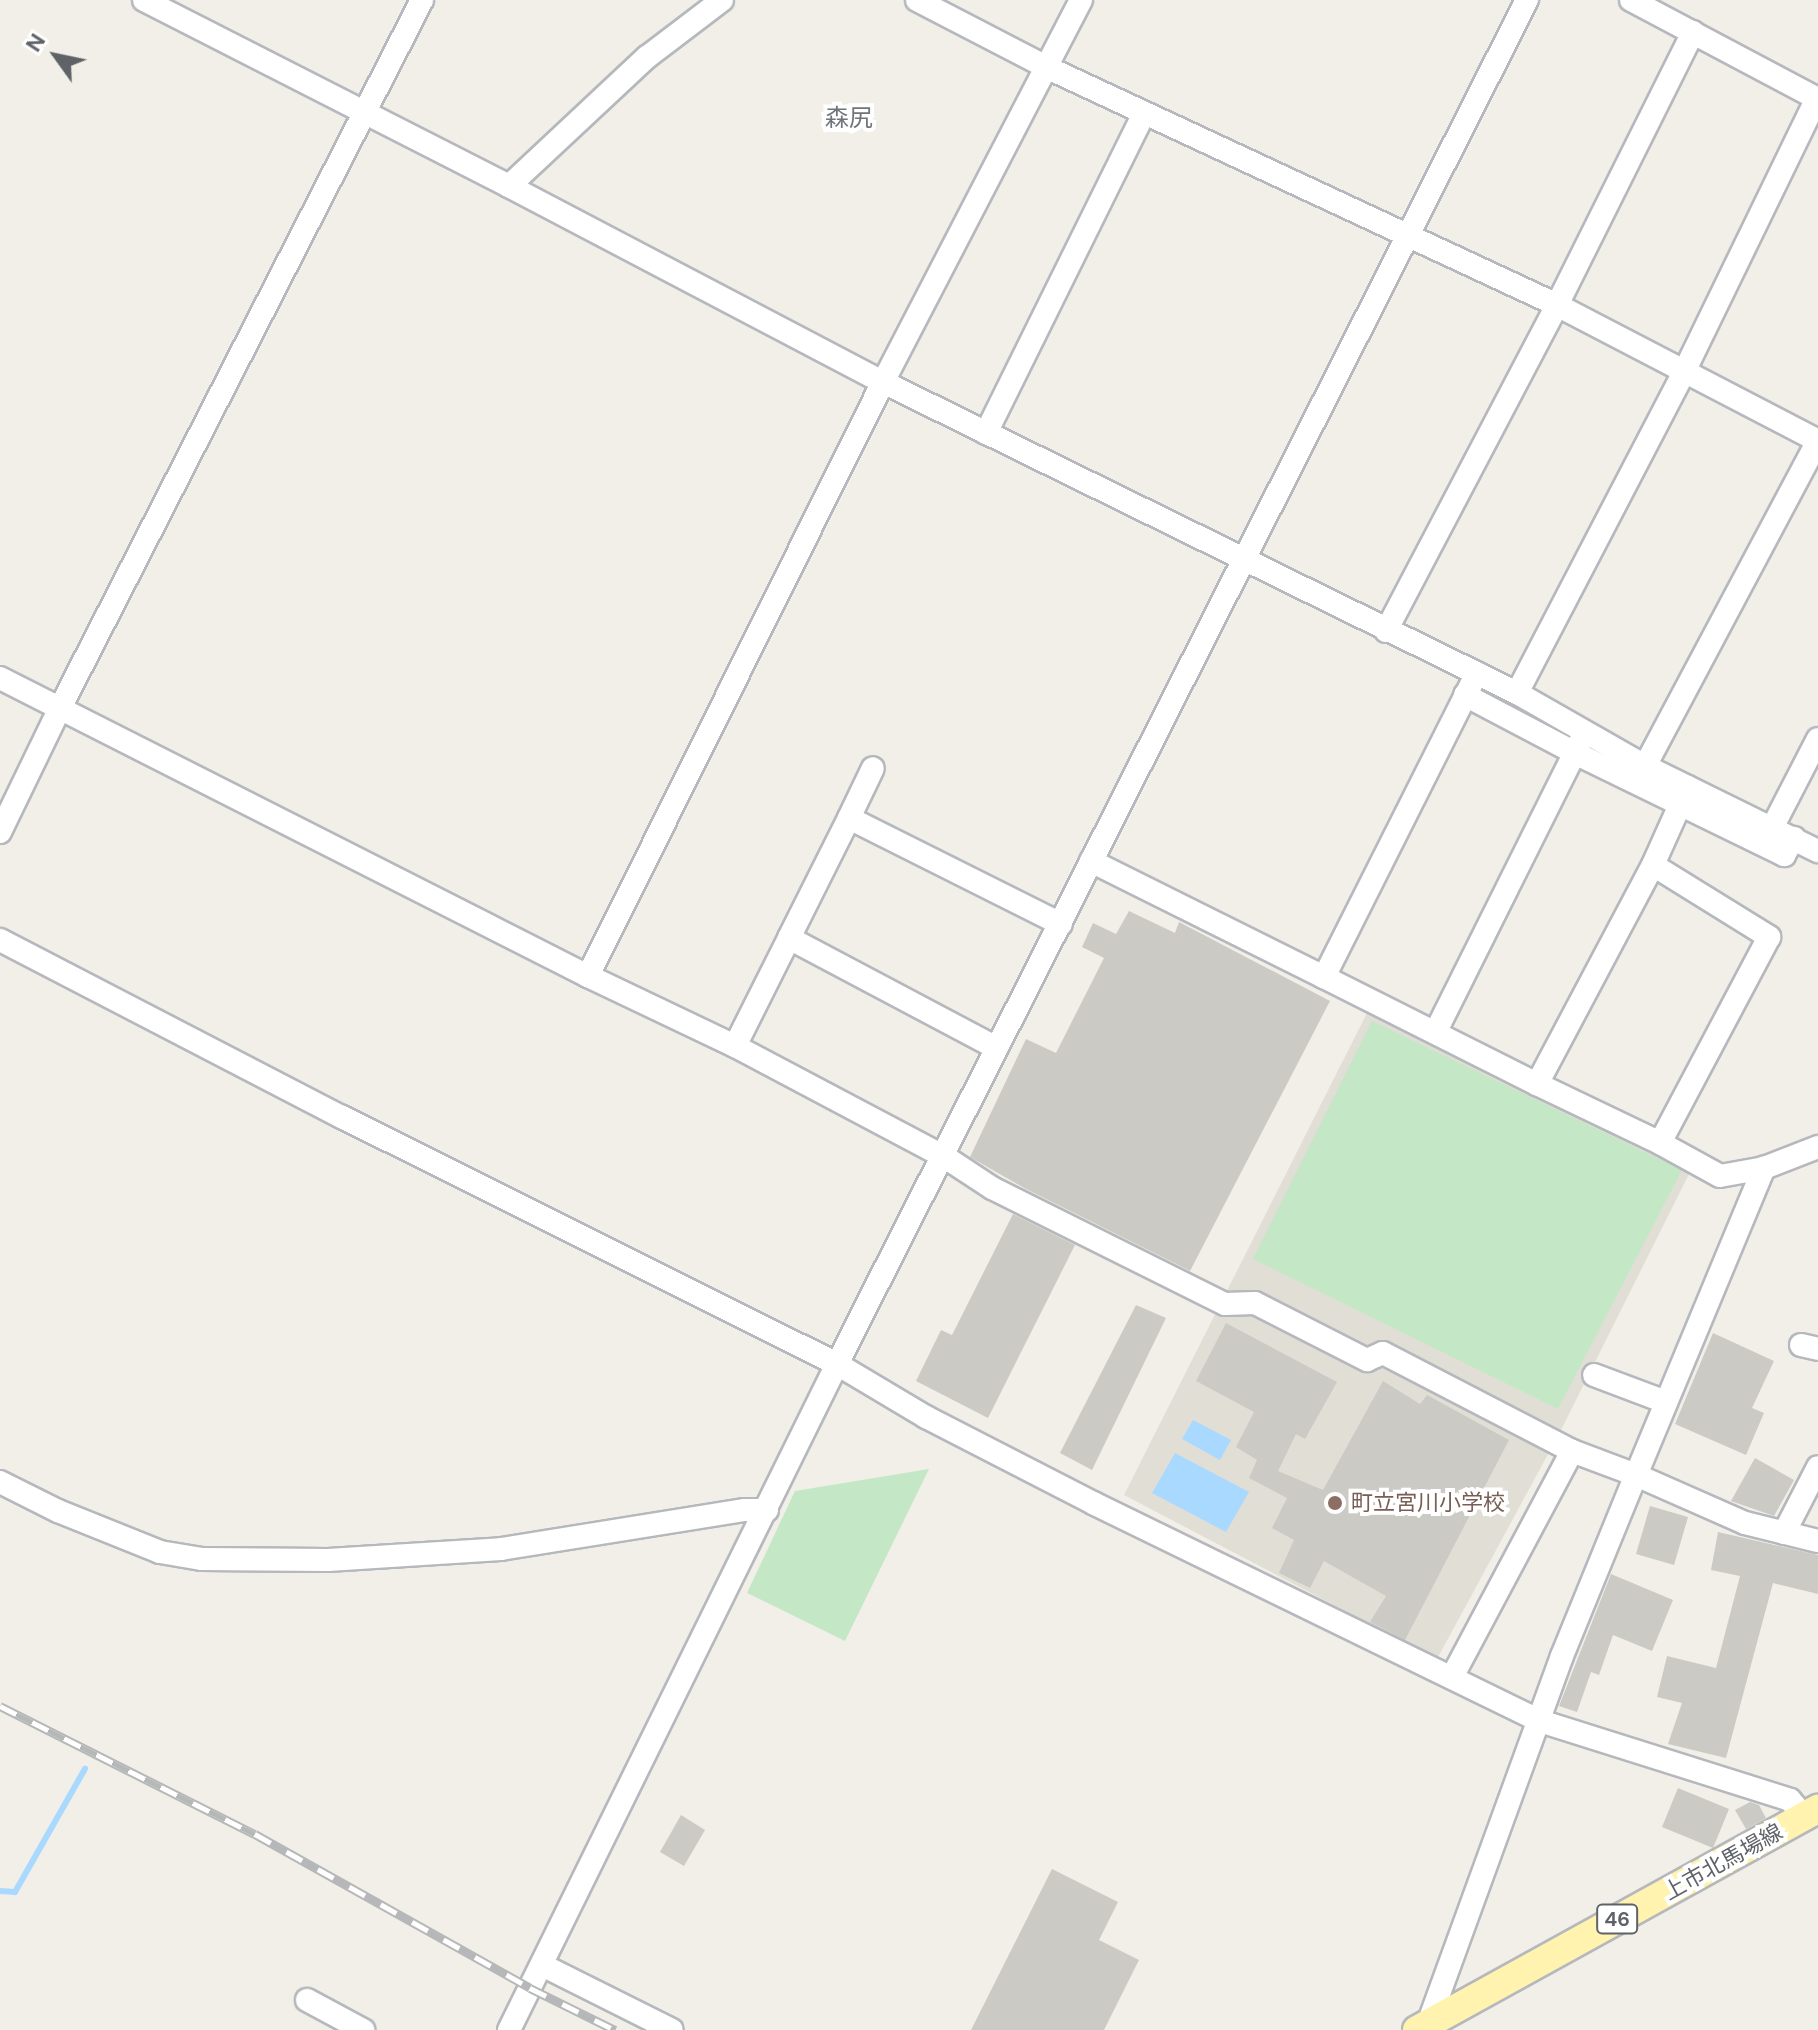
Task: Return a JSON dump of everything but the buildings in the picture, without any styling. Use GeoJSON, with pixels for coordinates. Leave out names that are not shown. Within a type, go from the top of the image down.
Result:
{"type":"FeatureCollection","features":[{"type":"Feature","properties":{"kind":"main road","name":"上市北馬場線"},"geometry":{"type":"LineString","coordinates":[[1422,2027],[1811,1813]]}},
{"type":"Feature","properties":{"kind":"street"},"geometry":{"type":"LineString","coordinates":[[144,0],[176,7],[365,113],[883,382],[1517,693],[1645,766],[1684,796],[1784,855],[1794,838]]}},
{"type":"Feature","properties":{"kind":"street"},"geometry":{"type":"LineString","coordinates":[[0,832],[60,708],[422,0]]}},
{"type":"Feature","properties":{"kind":"street"},"geometry":{"type":"LineString","coordinates":[[509,186],[558,136],[647,57],[722,0]]}},
{"type":"Feature","properties":{"kind":"street"},"geometry":{"type":"LineString","coordinates":[[917,0],[1046,67],[1405,237],[1557,305],[1683,374],[1818,441],[1645,766]]}},
{"type":"Feature","properties":{"kind":"street"},"geometry":{"type":"LineString","coordinates":[[588,976],[883,382],[1081,0]]}},
{"type":"Feature","properties":{"kind":"street"},"geometry":{"type":"LineString","coordinates":[[509,2030],[837,1364],[945,1157],[1091,861],[1527,0]]}},
{"type":"Feature","properties":{"kind":"street"},"geometry":{"type":"LineString","coordinates":[[1517,693],[1683,374],[1818,99],[1631,0]]}},
{"type":"Feature","properties":{"kind":"street"},"geometry":{"type":"LineString","coordinates":[[1386,631],[1557,305],[1693,32]]}},
{"type":"Feature","properties":{"kind":"street"},"geometry":{"type":"LineString","coordinates":[[986,433],[1144,113]]}},
{"type":"Feature","properties":{"kind":"street"},"geometry":{"type":"LineString","coordinates":[[1324,977],[1477,673]]}},
{"type":"Feature","properties":{"kind":"street"},"geometry":{"type":"LineString","coordinates":[[0,678],[588,976],[735,1046],[945,1157],[992,1188],[1225,1304],[1255,1303],[1367,1360],[1383,1353],[1572,1451],[1636,1475],[1745,1523],[1818,1541]]}},
{"type":"Feature","properties":{"kind":"street"},"geometry":{"type":"LineString","coordinates":[[1465,695],[1575,753],[1772,828],[1818,851]]}},
{"type":"Feature","properties":{"kind":"street"},"geometry":{"type":"LineString","coordinates":[[1436,1031],[1585,732]]}},
{"type":"Feature","properties":{"kind":"street"},"geometry":{"type":"LineString","coordinates":[[1772,828],[1818,739]]}},
{"type":"Feature","properties":{"kind":"street"},"geometry":{"type":"LineString","coordinates":[[735,1046],[873,768]]}},
{"type":"Feature","properties":{"kind":"street"},"geometry":{"type":"LineString","coordinates":[[1537,1084],[1653,865],[1684,796]]}},
{"type":"Feature","properties":{"kind":"street"},"geometry":{"type":"LineString","coordinates":[[849,818],[1061,924]]}},
{"type":"Feature","properties":{"kind":"street"},"geometry":{"type":"LineString","coordinates":[[1091,861],[1660,1143],[1720,1176],[1764,1168],[1818,1147]]}},
{"type":"Feature","properties":{"kind":"street"},"geometry":{"type":"LineString","coordinates":[[1653,865],[1769,937],[1660,1143]]}},
{"type":"Feature","properties":{"kind":"street"},"geometry":{"type":"LineString","coordinates":[[789,938],[997,1048]]}},
{"type":"Feature","properties":{"kind":"street"},"geometry":{"type":"LineString","coordinates":[[0,940],[342,1117],[837,1364],[926,1417],[1093,1503],[1540,1721],[1790,1800],[1811,1813]]}},
{"type":"Feature","properties":{"kind":"street"},"geometry":{"type":"LineString","coordinates":[[1422,2027],[1562,1656],[1764,1168]]}},
{"type":"Feature","properties":{"kind":"street"},"geometry":{"type":"LineString","coordinates":[[1594,1375],[1666,1402]]}},
{"type":"Feature","properties":{"kind":"street"},"geometry":{"type":"LineString","coordinates":[[1452,1677],[1572,1451]]}},
{"type":"Feature","properties":{"kind":"street"},"geometry":{"type":"LineString","coordinates":[[1784,1533],[1818,1467]]}},
{"type":"Feature","properties":{"kind":"street"},"geometry":{"type":"LineString","coordinates":[[0,1482],[58,1511],[160,1552],[202,1559],[328,1560],[501,1549],[745,1510],[767,1510]]}},
{"type":"Feature","properties":{"kind":"street"},"geometry":{"type":"LineString","coordinates":[[542,1965],[672,2030]]}},
{"type":"Feature","properties":{"kind":"street"},"geometry":{"type":"LineString","coordinates":[[307,2000],[363,2030]]}},
{"type":"Feature","properties":{"kind":"shaded area"},"geometry":{"type":"Polygon","coordinates":[[[1369,1009],[1691,1170],[1559,1434],[1437,1659],[1124,1495],[1369,1009]]]}},
{"type":"Feature","properties":{"kind":"green space"},"geometry":{"type":"Polygon","coordinates":[[[1372,1021],[1682,1170],[1558,1409],[1253,1259],[1372,1021]]]}},
{"type":"Feature","properties":{"kind":"green space"},"geometry":{"type":"Polygon","coordinates":[[[929,1469],[845,1641],[747,1593],[795,1491],[929,1469]]]}},
{"type":"Feature","properties":{"kind":"water"},"geometry":{"type":"Polygon","coordinates":[[[1193,1420],[1231,1440],[1220,1460],[1182,1439],[1193,1420]]]}},
{"type":"Feature","properties":{"kind":"water"},"geometry":{"type":"Polygon","coordinates":[[[1175,1453],[1249,1492],[1226,1532],[1152,1493],[1175,1453]]]}},
{"type":"Feature","properties":{"kind":"waterway"},"geometry":{"type":"LineString","coordinates":[[0,1891],[15,1892],[85,1769]]}},
{"type":"Feature","properties":{"kind":"railway"},"geometry":{"type":"LineString","coordinates":[[0,1706],[255,1834],[530,1988],[615,2030]]}},
{"type":"Feature","properties":{"kind":"place","name":"町立宮川小学校"},"geometry":{"type":"Point","coordinates":[1335,1503]}},
{"type":"Feature","properties":{"kind":"district","name":"森尻"},"geometry":{"type":"Point","coordinates":[849,118]}}]}
